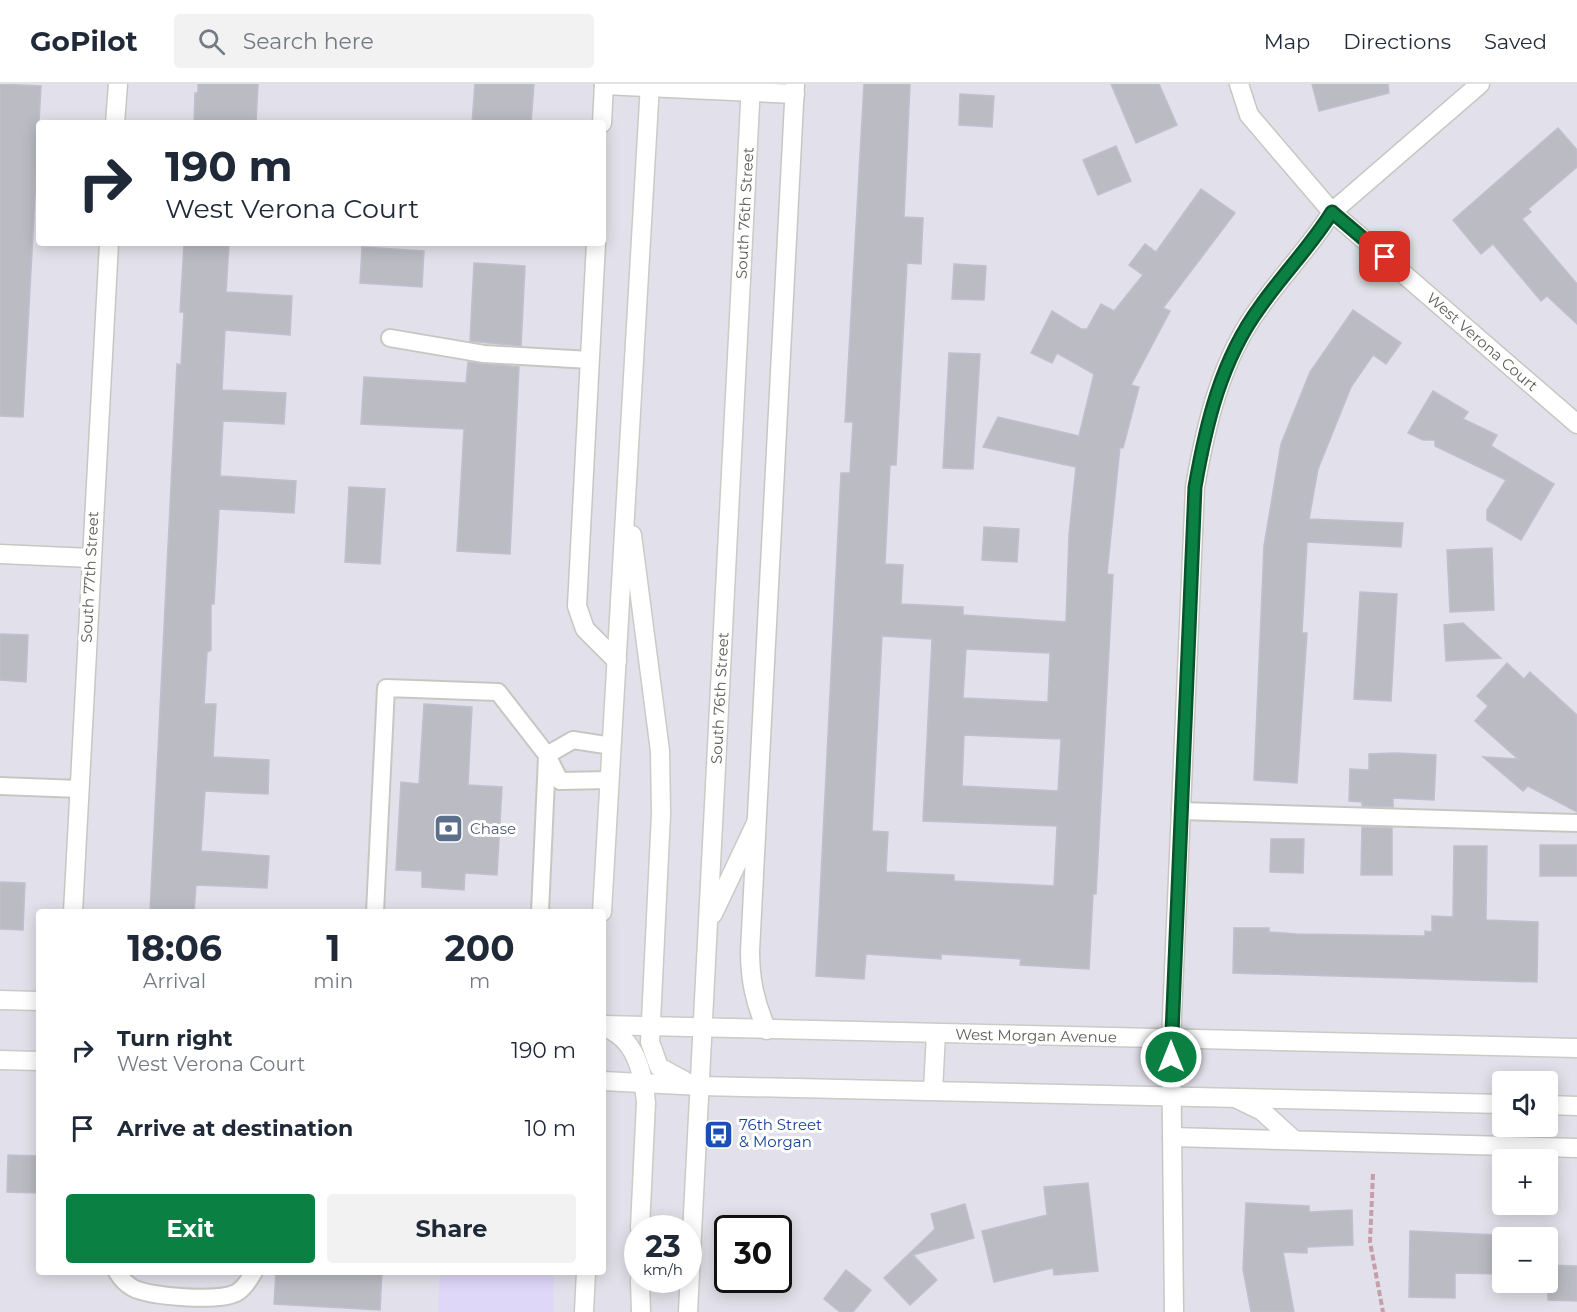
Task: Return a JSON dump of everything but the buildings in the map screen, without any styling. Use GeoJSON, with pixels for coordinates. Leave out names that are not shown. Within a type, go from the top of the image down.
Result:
{"type":"FeatureCollection","features":[{"type":"Feature","properties":{"kind":"street"},"geometry":{"type":"LineString","coordinates":[[116,120],[118,84]]}},
{"type":"Feature","properties":{"kind":"street"},"geometry":{"type":"LineString","coordinates":[[602,120],[604,84],[795,89],[756,823],[750,980],[757,1009],[767,1030]]}},
{"type":"Feature","properties":{"kind":"street","name":"West Verona Court"},"geometry":{"type":"LineString","coordinates":[[1239,84],[1249,115],[1332,212],[1577,424]]}},
{"type":"Feature","properties":{"kind":"street"},"geometry":{"type":"LineString","coordinates":[[1174,1312],[1171,1039],[1195,487],[1205,432],[1227,364],[1259,308],[1315,239],[1332,212],[1480,84]]}},
{"type":"Feature","properties":{"kind":"street"},"geometry":{"type":"LineString","coordinates":[[602,909],[650,86]]}},
{"type":"Feature","properties":{"kind":"street","name":"South 76th Street"},"geometry":{"type":"LineString","coordinates":[[688,1312],[751,88]]}},
{"type":"Feature","properties":{"kind":"street","name":"South 77th Street"},"geometry":{"type":"LineString","coordinates":[[73,909],[109,246]]}},
{"type":"Feature","properties":{"kind":"street"},"geometry":{"type":"LineString","coordinates":[[596,246],[577,606],[585,629],[617,661]]}},
{"type":"Feature","properties":{"kind":"street"},"geometry":{"type":"LineString","coordinates":[[626,494],[660,751],[661,814],[650,1042],[659,1067],[675,1077],[701,1086]]}},
{"type":"Feature","properties":{"kind":"street"},"geometry":{"type":"LineString","coordinates":[[0,554],[91,558]]}},
{"type":"Feature","properties":{"kind":"street"},"geometry":{"type":"LineString","coordinates":[[709,921],[756,823]]}},
{"type":"Feature","properties":{"kind":"street"},"geometry":{"type":"LineString","coordinates":[[0,1000],[36,1001]]}},
{"type":"Feature","properties":{"kind":"street","name":"West Morgan Avenue"},"geometry":{"type":"LineString","coordinates":[[606,1026],[1577,1048]]}},
{"type":"Feature","properties":{"kind":"street"},"geometry":{"type":"LineString","coordinates":[[606,1028],[624,1037],[641,1068],[644,1083],[646,1102],[641,1215]]}},
{"type":"Feature","properties":{"kind":"street"},"geometry":{"type":"LineString","coordinates":[[933,1090],[936,1034]]}},
{"type":"Feature","properties":{"kind":"street"},"geometry":{"type":"LineString","coordinates":[[0,1060],[36,1061]]}},
{"type":"Feature","properties":{"kind":"street"},"geometry":{"type":"LineString","coordinates":[[606,1081],[701,1086],[1171,1094],[1492,1104]]}},
{"type":"Feature","properties":{"kind":"street"},"geometry":{"type":"LineString","coordinates":[[1230,1096],[1262,1111],[1294,1140]]}},
{"type":"Feature","properties":{"kind":"street"},"geometry":{"type":"LineString","coordinates":[[1558,1105],[1577,1106]]}},
{"type":"Feature","properties":{"kind":"street"},"geometry":{"type":"LineString","coordinates":[[1172,1137],[1577,1148]]}},
{"type":"Feature","properties":{"kind":"street"},"geometry":{"type":"LineString","coordinates":[[584,1312],[586,1275]]}},
{"type":"Feature","properties":{"kind":"street"},"geometry":{"type":"LineString","coordinates":[[640,1293],[641,1312]]}},
{"type":"Feature","properties":{"kind":"lane"},"geometry":{"type":"LineString","coordinates":[[390,338],[484,354],[590,360]]}},
{"type":"Feature","properties":{"kind":"lane"},"geometry":{"type":"LineString","coordinates":[[375,909],[386,688],[498,692],[547,755],[560,781],[610,780]]}},
{"type":"Feature","properties":{"kind":"lane"},"geometry":{"type":"LineString","coordinates":[[547,755],[573,740],[612,746]]}},
{"type":"Feature","properties":{"kind":"lane"},"geometry":{"type":"LineString","coordinates":[[540,909],[547,755]]}},
{"type":"Feature","properties":{"kind":"lane"},"geometry":{"type":"LineString","coordinates":[[0,786],[80,789]]}},
{"type":"Feature","properties":{"kind":"lane"},"geometry":{"type":"LineString","coordinates":[[1180,811],[1577,823]]}},
{"type":"Feature","properties":{"kind":"lane"},"geometry":{"type":"LineString","coordinates":[[119,1275],[135,1290],[162,1295],[218,1298],[236,1293],[252,1275]]}},
{"type":"Feature","properties":{"kind":"path"},"geometry":{"type":"LineString","coordinates":[[1373,1174],[1371,1242],[1383,1312]]}},
{"type":"Feature","properties":{"kind":"shaded area"},"geometry":{"type":"Polygon","coordinates":[[[440,1275],[554,1275],[553,1312],[438,1312],[440,1275]]]}},
{"type":"Feature","properties":{"kind":"place","name":"Chase"},"geometry":{"type":"Point","coordinates":[449,829]}},
{"type":"Feature","properties":{"kind":"place","name":"76th Street & Morgan"},"geometry":{"type":"Point","coordinates":[718,1134]}},
{"type":"Feature","properties":{"kind":"route"},"geometry":{"type":"LineString","coordinates":[[1171,1057],[1195,487],[1205,432],[1227,364],[1259,308],[1315,239],[1332,212],[1385,257]]}}]}
